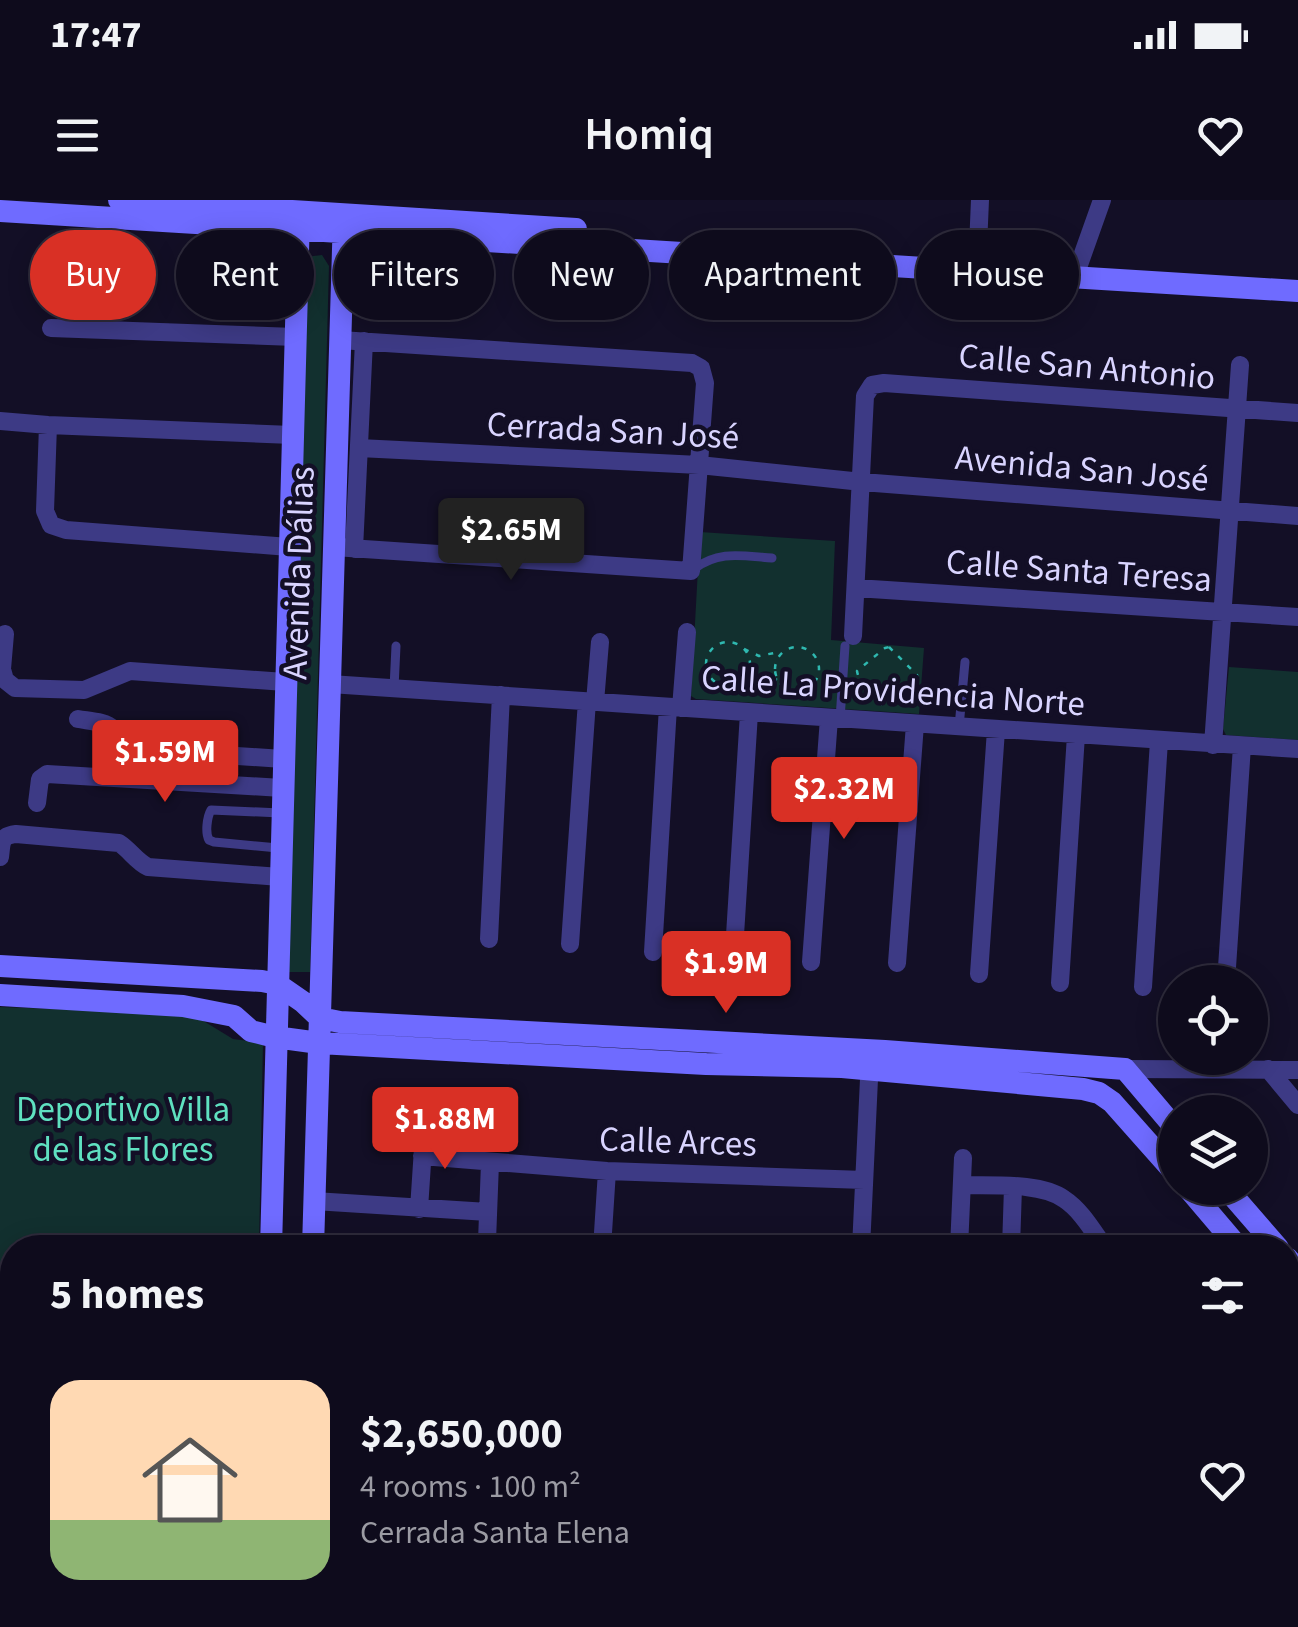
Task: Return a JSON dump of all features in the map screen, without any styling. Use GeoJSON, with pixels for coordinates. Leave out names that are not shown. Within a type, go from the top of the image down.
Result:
{"type":"FeatureCollection","features":[{"type":"Feature","properties":{"kind":"street"},"geometry":{"type":"LineString","coordinates":[[119,200],[916,257]]}},
{"type":"Feature","properties":{"kind":"street"},"geometry":{"type":"LineString","coordinates":[[979,230],[980,200]]}},
{"type":"Feature","properties":{"kind":"street"},"geometry":{"type":"LineString","coordinates":[[1079,265],[1102,200]]}},
{"type":"Feature","properties":{"kind":"street"},"geometry":{"type":"LineString","coordinates":[[0,211],[299,213]]}},
{"type":"Feature","properties":{"kind":"street","name":"Avenida Dálias"},"geometry":{"type":"LineString","coordinates":[[271,1235],[299,213]]}},
{"type":"Feature","properties":{"kind":"street","name":"Avenida Dálias"},"geometry":{"type":"LineString","coordinates":[[313,1235],[330,684],[344,548],[340,340],[344,215]]}},
{"type":"Feature","properties":{"kind":"street"},"geometry":{"type":"LineString","coordinates":[[1079,268],[1298,276]]}},
{"type":"Feature","properties":{"kind":"street"},"geometry":{"type":"LineString","coordinates":[[1079,268],[1298,291]]}},
{"type":"Feature","properties":{"kind":"street"},"geometry":{"type":"LineString","coordinates":[[51,328],[295,337]]}},
{"type":"Feature","properties":{"kind":"street"},"geometry":{"type":"LineString","coordinates":[[340,340],[692,363],[701,368],[705,384],[691,571],[344,548],[359,448],[364,342]]}},
{"type":"Feature","properties":{"kind":"street"},"geometry":{"type":"LineString","coordinates":[[1213,745],[1240,366]]}},
{"type":"Feature","properties":{"kind":"street","name":"Calle San Antonio"},"geometry":{"type":"LineString","coordinates":[[862,482],[865,396],[872,385],[884,382],[1298,414]]}},
{"type":"Feature","properties":{"kind":"street"},"geometry":{"type":"LineString","coordinates":[[0,421],[292,435]]}},
{"type":"Feature","properties":{"kind":"street"},"geometry":{"type":"LineString","coordinates":[[48,425],[45,511],[51,525],[66,530],[289,546]]}},
{"type":"Feature","properties":{"kind":"street","name":"Cerrada San José"},"geometry":{"type":"LineString","coordinates":[[359,448],[699,466],[862,482]]}},
{"type":"Feature","properties":{"kind":"street"},"geometry":{"type":"LineString","coordinates":[[849,641],[862,482]]}},
{"type":"Feature","properties":{"kind":"street","name":"Avenida San José"},"geometry":{"type":"LineString","coordinates":[[862,482],[1298,516]]}},
{"type":"Feature","properties":{"kind":"street","name":"Calle Santa Teresa"},"geometry":{"type":"LineString","coordinates":[[856,588],[1298,617]]}},
{"type":"Feature","properties":{"kind":"street"},"geometry":{"type":"LineString","coordinates":[[653,952],[675,708],[687,632]]}},
{"type":"Feature","properties":{"kind":"street"},"geometry":{"type":"LineString","coordinates":[[4,634],[2,669],[5,680],[15,688],[84,690],[130,672],[286,682]]}},
{"type":"Feature","properties":{"kind":"street"},"geometry":{"type":"LineString","coordinates":[[570,944],[600,642]]}},
{"type":"Feature","properties":{"kind":"street","name":"Calle La Providencia Norte"},"geometry":{"type":"LineString","coordinates":[[330,684],[1298,749]]}},
{"type":"Feature","properties":{"kind":"street"},"geometry":{"type":"LineString","coordinates":[[488,940],[501,696]]}},
{"type":"Feature","properties":{"kind":"street"},"geometry":{"type":"LineString","coordinates":[[734,951],[749,712]]}},
{"type":"Feature","properties":{"kind":"street"},"geometry":{"type":"LineString","coordinates":[[811,962],[834,719]]}},
{"type":"Feature","properties":{"kind":"street"},"geometry":{"type":"LineString","coordinates":[[78,720],[108,725],[120,742],[131,749],[283,760]]}},
{"type":"Feature","properties":{"kind":"street"},"geometry":{"type":"LineString","coordinates":[[897,963],[915,724]]}},
{"type":"Feature","properties":{"kind":"street"},"geometry":{"type":"LineString","coordinates":[[979,974],[996,730]]}},
{"type":"Feature","properties":{"kind":"street"},"geometry":{"type":"LineString","coordinates":[[1060,983],[1076,736]]}},
{"type":"Feature","properties":{"kind":"street"},"geometry":{"type":"LineString","coordinates":[[1143,987],[1158,741]]}},
{"type":"Feature","properties":{"kind":"street"},"geometry":{"type":"LineString","coordinates":[[1227,965],[1242,746]]}},
{"type":"Feature","properties":{"kind":"street"},"geometry":{"type":"LineString","coordinates":[[37,803],[40,779],[46,774],[282,788]]}},
{"type":"Feature","properties":{"kind":"street"},"geometry":{"type":"LineString","coordinates":[[0,857],[2,839],[16,834],[119,843],[148,867],[280,877]]}},
{"type":"Feature","properties":{"kind":"street"},"geometry":{"type":"LineString","coordinates":[[0,966],[277,984],[320,1018],[340,1022],[869,1060],[1158,1069]]}},
{"type":"Feature","properties":{"kind":"street"},"geometry":{"type":"LineString","coordinates":[[0,995],[199,1008],[234,1016],[252,1031],[320,1043],[706,1064],[842,1067],[869,1060],[1082,1089],[1099,1093],[1112,1102],[1158,1154]]}},
{"type":"Feature","properties":{"kind":"street"},"geometry":{"type":"LineString","coordinates":[[862,1235],[869,1060]]}},
{"type":"Feature","properties":{"kind":"street"},"geometry":{"type":"LineString","coordinates":[[1125,1069],[1158,1108]]}},
{"type":"Feature","properties":{"kind":"street"},"geometry":{"type":"LineString","coordinates":[[1268,1070],[1298,1070]]}},
{"type":"Feature","properties":{"kind":"street"},"geometry":{"type":"LineString","coordinates":[[1268,1070],[1298,1106]]}},
{"type":"Feature","properties":{"kind":"street"},"geometry":{"type":"LineString","coordinates":[[419,1209],[424,1133]]}},
{"type":"Feature","properties":{"kind":"street","name":"Calle Arces"},"geometry":{"type":"LineString","coordinates":[[422,1156],[607,1171],[864,1180]]}},
{"type":"Feature","properties":{"kind":"street"},"geometry":{"type":"LineString","coordinates":[[959,1235],[964,1158]]}},
{"type":"Feature","properties":{"kind":"street"},"geometry":{"type":"LineString","coordinates":[[487,1235],[490,1163]]}},
{"type":"Feature","properties":{"kind":"street"},"geometry":{"type":"LineString","coordinates":[[603,1235],[607,1171]]}},
{"type":"Feature","properties":{"kind":"street"},"geometry":{"type":"LineString","coordinates":[[962,1184],[1047,1190],[1065,1199],[1096,1235]]}},
{"type":"Feature","properties":{"kind":"street"},"geometry":{"type":"LineString","coordinates":[[1011,1235],[1013,1187]]}},
{"type":"Feature","properties":{"kind":"street"},"geometry":{"type":"LineString","coordinates":[[314,1201],[488,1212]]}},
{"type":"Feature","properties":{"kind":"street"},"geometry":{"type":"LineString","coordinates":[[1203,1205],[1229,1235]]}},
{"type":"Feature","properties":{"kind":"street"},"geometry":{"type":"LineString","coordinates":[[1241,1205],[1267,1235]]}},
{"type":"Feature","properties":{"kind":"lane"},"geometry":{"type":"LineString","coordinates":[[691,571],[726,554],[772,558]]}},
{"type":"Feature","properties":{"kind":"lane"},"geometry":{"type":"LineString","coordinates":[[834,719],[849,641]]}},
{"type":"Feature","properties":{"kind":"lane"},"geometry":{"type":"LineString","coordinates":[[394,688],[396,646]]}},
{"type":"Feature","properties":{"kind":"lane"},"geometry":{"type":"LineString","coordinates":[[959,727],[965,662]]}},
{"type":"Feature","properties":{"kind":"lane"},"geometry":{"type":"LineString","coordinates":[[281,848],[214,842],[207,836],[211,810],[282,814]]}},
{"type":"Feature","properties":{"kind":"path"},"geometry":{"type":"LineString","coordinates":[[724,642],[743,648],[766,657],[793,647],[806,649],[816,658],[819,672],[812,685],[790,690],[770,677],[729,686],[710,676],[706,662],[712,649],[724,642]]}},
{"type":"Feature","properties":{"kind":"path"},"geometry":{"type":"LineString","coordinates":[[889,647],[917,674],[915,684],[887,707],[858,680],[858,670],[889,647]]}},
{"type":"Feature","properties":{"kind":"path"},"geometry":{"type":"LineString","coordinates":[[742,681],[750,668],[743,648]]}},
{"type":"Feature","properties":{"kind":"path"},"geometry":{"type":"LineString","coordinates":[[779,681],[775,666],[786,650]]}},
{"type":"Feature","properties":{"kind":"green space"},"geometry":{"type":"Polygon","coordinates":[[[322,255],[329,266],[310,972],[287,972],[303,320],[314,320],[314,256],[322,255]]]}},
{"type":"Feature","properties":{"kind":"green space"},"geometry":{"type":"Polygon","coordinates":[[[700,532],[835,541],[831,640],[924,648],[919,714],[691,696],[700,532]]]}},
{"type":"Feature","properties":{"kind":"green space"},"geometry":{"type":"Polygon","coordinates":[[[1229,667],[1298,672],[1298,740],[1226,735],[1223,729],[1229,667]]]}},
{"type":"Feature","properties":{"kind":"green space","name":"Deportivo Villa de las Flores"},"geometry":{"type":"Polygon","coordinates":[[[0,1007],[192,1014],[233,1039],[263,1043],[259,1235],[0,1235],[0,1007]]]}}]}
